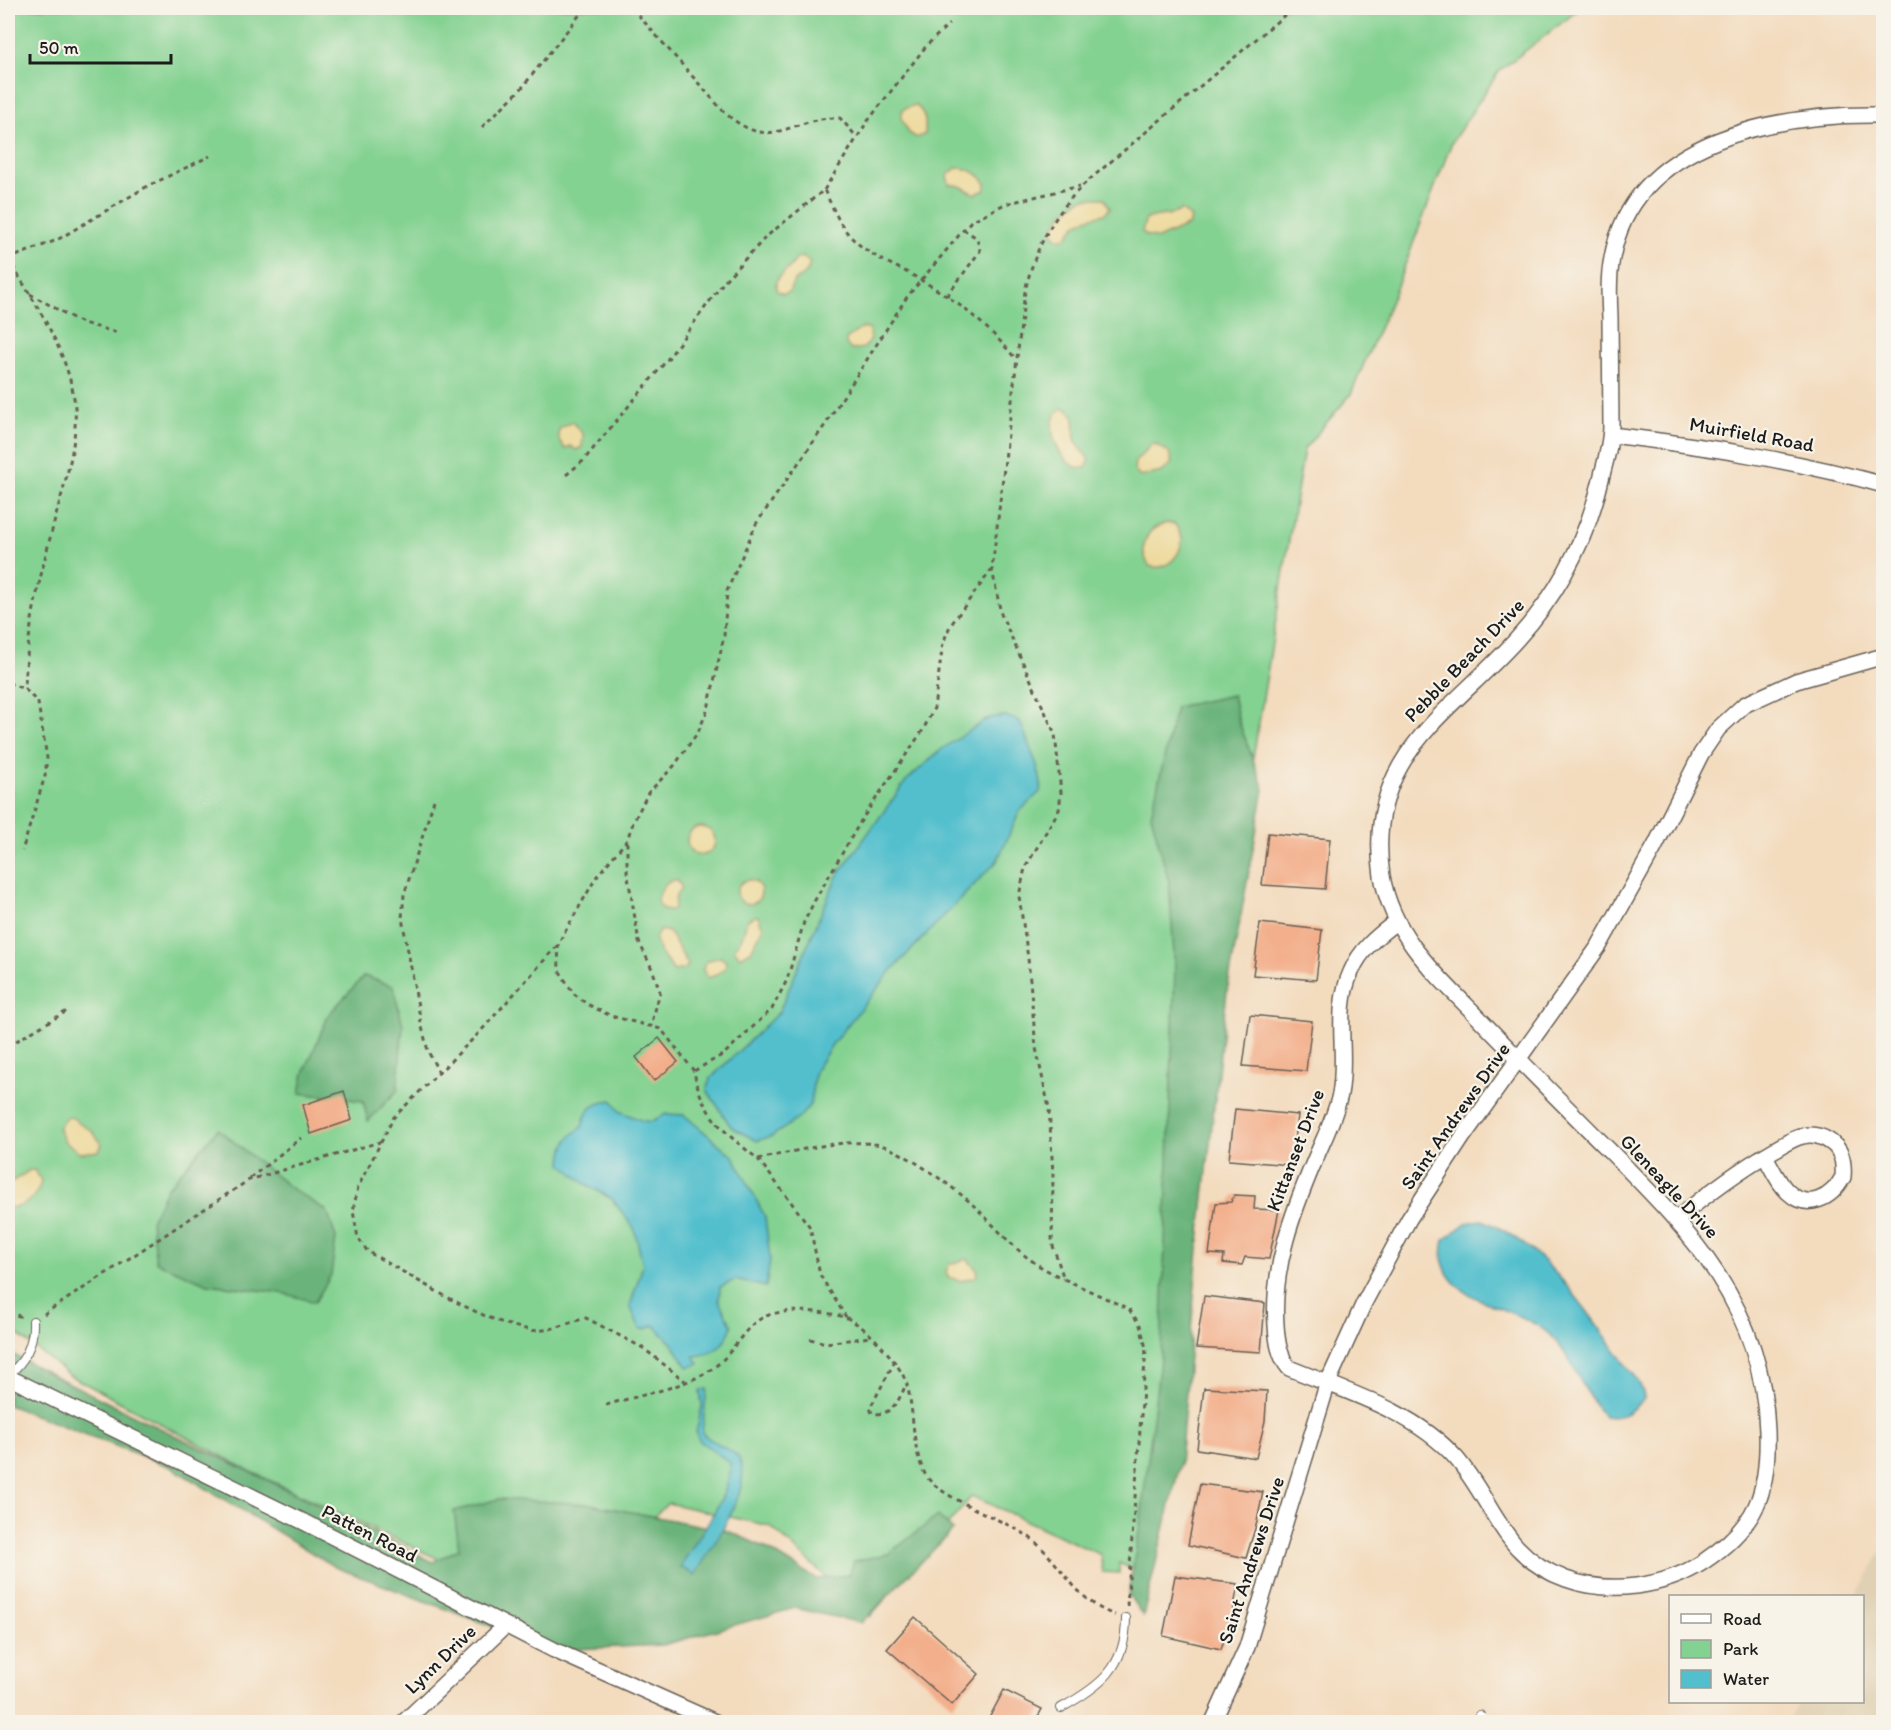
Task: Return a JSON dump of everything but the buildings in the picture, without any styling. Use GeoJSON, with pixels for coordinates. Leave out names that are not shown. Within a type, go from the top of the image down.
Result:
{"type":"FeatureCollection","features":[{"type":"Feature","properties":{"kind":"street","name":"Pebble Beach Drive"},"geometry":{"type":"LineString","coordinates":[[1519,1061],[1428,966],[1396,922],[1385,890],[1380,846],[1387,796],[1397,771],[1427,726],[1512,645],[1550,599],[1578,550],[1590,520],[1611,435],[1611,261],[1618,232],[1629,210],[1644,190],[1683,157],[1704,146],[1749,129],[1811,120],[1884,115]]}},
{"type":"Feature","properties":{"kind":"street","name":"Muirfield Road"},"geometry":{"type":"LineString","coordinates":[[1611,435],[1728,449],[1824,468],[1884,484]]}},
{"type":"Feature","properties":{"kind":"street","name":"Saint Andrews Drive"},"geometry":{"type":"LineString","coordinates":[[1213,1722],[1248,1647],[1328,1382],[1364,1303],[1409,1219],[1462,1138],[1599,946],[1654,848],[1701,754],[1718,729],[1744,705],[1796,681],[1884,656]]}},
{"type":"Feature","properties":{"kind":"street","name":"Kittanset Drive"},"geometry":{"type":"LineString","coordinates":[[1328,1382],[1289,1368],[1280,1352],[1275,1312],[1283,1249],[1296,1205],[1340,1094],[1342,1016],[1346,985],[1360,955],[1380,934],[1396,922]]}},
{"type":"Feature","properties":{"kind":"street","name":"Gleneagle Drive"},"geometry":{"type":"LineString","coordinates":[[1328,1382],[1412,1424],[1455,1457],[1507,1537],[1524,1555],[1564,1579],[1593,1586],[1633,1586],[1661,1582],[1683,1574],[1726,1545],[1747,1524],[1761,1495],[1768,1470],[1766,1409],[1754,1354],[1729,1291],[1710,1260],[1677,1219],[1519,1061]]}},
{"type":"Feature","properties":{"kind":"street"},"geometry":{"type":"LineString","coordinates":[[1677,1219],[1717,1186],[1765,1156],[1793,1140],[1815,1135],[1835,1145],[1844,1166],[1843,1177],[1837,1187],[1820,1200],[1799,1199],[1783,1186],[1765,1156]]}},
{"type":"Feature","properties":{"kind":"street","name":"Patten Road"},"geometry":{"type":"LineString","coordinates":[[8,1376],[304,1522],[505,1626],[715,1722]]}},
{"type":"Feature","properties":{"kind":"street","name":"Lynn Drive"},"geometry":{"type":"LineString","coordinates":[[404,1722],[505,1626]]}},
{"type":"Feature","properties":{"kind":"lane"},"geometry":{"type":"LineString","coordinates":[[8,1376],[21,1365],[29,1350],[33,1336],[33,1321]]}},
{"type":"Feature","properties":{"kind":"lane"},"geometry":{"type":"LineString","coordinates":[[1061,1708],[1087,1694],[1105,1678],[1118,1660],[1124,1645],[1126,1618]]}},
{"type":"Feature","properties":{"kind":"path"},"geometry":{"type":"LineString","coordinates":[[482,127],[522,89],[585,8]]}},
{"type":"Feature","properties":{"kind":"path"},"geometry":{"type":"LineString","coordinates":[[632,8],[724,112],[741,127],[762,135],[795,127],[812,120],[840,118],[856,136]]}},
{"type":"Feature","properties":{"kind":"path"},"geometry":{"type":"LineString","coordinates":[[1064,1279],[1052,1243],[1053,1174],[1049,1108],[1036,1048],[1028,958],[1019,896],[1025,868],[1059,810],[1061,793],[1057,750],[1055,735],[1001,614],[992,569],[1016,359],[1032,261],[1054,218],[1082,186],[1293,8]]}},
{"type":"Feature","properties":{"kind":"path"},"geometry":{"type":"LineString","coordinates":[[566,475],[583,461],[667,360],[725,280],[767,236],[824,190],[856,136],[927,45],[949,24]]}},
{"type":"Feature","properties":{"kind":"path"},"geometry":{"type":"LineString","coordinates":[[25,689],[25,670],[42,571],[70,460],[74,433],[74,398],[64,366],[29,292],[8,259],[57,240],[155,182],[210,156]]}},
{"type":"Feature","properties":{"kind":"path"},"geometry":{"type":"LineString","coordinates":[[651,1026],[660,992],[639,942],[627,872],[627,840],[648,793],[687,750],[708,709],[724,636],[727,591],[756,524],[825,426],[920,279],[971,221],[1005,204],[1082,186]]}},
{"type":"Feature","properties":{"kind":"path"},"geometry":{"type":"LineString","coordinates":[[824,190],[840,223],[852,239],[868,252],[947,296],[999,338],[1016,359]]}},
{"type":"Feature","properties":{"kind":"path"},"geometry":{"type":"LineString","coordinates":[[947,296],[980,250],[977,238],[963,230]]}},
{"type":"Feature","properties":{"kind":"path"},"geometry":{"type":"LineString","coordinates":[[29,292],[80,322],[118,333]]}},
{"type":"Feature","properties":{"kind":"path"},"geometry":{"type":"LineString","coordinates":[[694,1071],[724,1054],[772,1009],[787,980],[804,922],[815,900],[862,819],[923,730],[934,708],[942,644],[950,626],[992,569]]}},
{"type":"Feature","properties":{"kind":"path"},"geometry":{"type":"LineString","coordinates":[[8,683],[25,689],[38,703],[47,758],[45,776],[22,850]]}},
{"type":"Feature","properties":{"kind":"path"},"geometry":{"type":"LineString","coordinates":[[434,800],[404,895],[402,918],[421,1023],[428,1051],[439,1073]]}},
{"type":"Feature","properties":{"kind":"path"},"geometry":{"type":"LineString","coordinates":[[627,840],[597,876],[558,944],[511,999],[394,1117],[358,1187],[353,1211],[358,1238],[368,1252],[487,1317],[532,1330],[549,1329],[586,1318],[643,1348],[685,1381]]}},
{"type":"Feature","properties":{"kind":"path"},"geometry":{"type":"LineString","coordinates":[[558,944],[559,970],[573,993],[587,1004],[611,1016],[651,1026],[669,1036],[694,1071],[701,1099],[709,1114],[725,1132],[758,1159],[810,1227],[820,1275],[846,1317],[885,1348],[907,1383],[917,1448],[926,1475],[938,1488],[1029,1538],[1075,1590],[1092,1604],[1126,1618],[1146,1348],[1140,1325],[1129,1309],[1044,1270],[1020,1254],[971,1203],[942,1182],[881,1146],[838,1145],[758,1159]]}},
{"type":"Feature","properties":{"kind":"path"},"geometry":{"type":"LineString","coordinates":[[8,1046],[67,1011]]}},
{"type":"Feature","properties":{"kind":"path"},"geometry":{"type":"LineString","coordinates":[[8,1312],[33,1321],[249,1180],[270,1160],[301,1138]]}},
{"type":"Feature","properties":{"kind":"path"},"geometry":{"type":"LineString","coordinates":[[249,1180],[380,1142]]}},
{"type":"Feature","properties":{"kind":"path"},"geometry":{"type":"LineString","coordinates":[[606,1405],[685,1381],[708,1371],[717,1365],[748,1328],[771,1314],[803,1312],[846,1317]]}},
{"type":"Feature","properties":{"kind":"path"},"geometry":{"type":"LineString","coordinates":[[810,1339],[826,1343],[870,1337]]}},
{"type":"Feature","properties":{"kind":"path"},"geometry":{"type":"LineString","coordinates":[[895,1361],[870,1408],[872,1413],[886,1412],[894,1407],[907,1383]]}},
{"type":"Feature","properties":{"kind":"shaded area"},"geometry":{"type":"Polygon","coordinates":[[[1883,1549],[1883,1722],[1787,1722],[1798,1703],[1864,1703],[1864,1595],[1858,1595],[1883,1549]]]}},
{"type":"Feature","properties":{"kind":"green space"},"geometry":{"type":"Polygon","coordinates":[[[8,8],[1581,8],[1499,71],[1452,142],[1393,296],[1351,394],[1304,449],[1222,947],[1140,1573],[1119,1563],[1119,1573],[1102,1572],[1101,1555],[972,1496],[870,1617],[770,1526],[668,1503],[585,1582],[522,1598],[252,1472],[69,1375],[16,1333],[8,1330],[8,8]]]}},
{"type":"Feature","properties":{"kind":"green space"},"geometry":{"type":"Polygon","coordinates":[[[1233,695],[1239,722],[1264,789],[1227,991],[1197,1260],[1180,1464],[1143,1616],[1128,1594],[1140,1526],[1161,1351],[1175,970],[1169,882],[1151,815],[1176,707],[1233,695]]]}},
{"type":"Feature","properties":{"kind":"green space"},"geometry":{"type":"Polygon","coordinates":[[[364,976],[393,986],[403,1025],[397,1091],[368,1121],[363,1101],[300,1093],[304,1073],[329,1014],[364,976]]]}},
{"type":"Feature","properties":{"kind":"green space"},"geometry":{"type":"Polygon","coordinates":[[[218,1129],[292,1189],[327,1211],[336,1238],[331,1275],[315,1302],[282,1293],[208,1284],[156,1262],[151,1221],[167,1188],[218,1129]]]}},
{"type":"Feature","properties":{"kind":"green space"},"geometry":{"type":"Polygon","coordinates":[[[8,1352],[433,1562],[459,1549],[454,1511],[499,1499],[590,1504],[728,1531],[766,1548],[816,1579],[849,1575],[854,1561],[888,1554],[938,1516],[953,1530],[861,1623],[795,1608],[663,1645],[554,1650],[335,1567],[171,1467],[8,1405],[8,1352]]]}},
{"type":"Feature","properties":{"kind":"sand"},"geometry":{"type":"Polygon","coordinates":[[[915,105],[923,114],[925,121],[925,134],[917,138],[909,133],[901,118],[903,109],[915,105]]]}},
{"type":"Feature","properties":{"kind":"sand"},"geometry":{"type":"Polygon","coordinates":[[[956,168],[977,174],[986,184],[985,190],[975,194],[960,186],[949,184],[947,176],[956,168]]]}},
{"type":"Feature","properties":{"kind":"sand"},"geometry":{"type":"Polygon","coordinates":[[[1086,198],[1104,198],[1110,208],[1104,214],[1078,223],[1066,238],[1057,238],[1052,231],[1058,221],[1071,206],[1086,198]]]}},
{"type":"Feature","properties":{"kind":"sand"},"geometry":{"type":"Polygon","coordinates":[[[1182,210],[1191,218],[1189,225],[1158,239],[1145,235],[1142,231],[1146,219],[1182,210]]]}},
{"type":"Feature","properties":{"kind":"sand"},"geometry":{"type":"Polygon","coordinates":[[[803,257],[810,263],[807,272],[794,281],[789,292],[784,294],[777,291],[777,279],[798,258],[803,257]]]}},
{"type":"Feature","properties":{"kind":"sand"},"geometry":{"type":"Polygon","coordinates":[[[862,328],[869,329],[871,339],[864,348],[851,350],[846,344],[846,339],[862,328]]]}},
{"type":"Feature","properties":{"kind":"sand"},"geometry":{"type":"Polygon","coordinates":[[[1063,408],[1069,410],[1074,417],[1076,441],[1089,461],[1086,468],[1077,467],[1068,462],[1056,444],[1053,423],[1056,414],[1063,408]]]}},
{"type":"Feature","properties":{"kind":"sand"},"geometry":{"type":"Polygon","coordinates":[[[572,422],[583,434],[582,447],[576,450],[571,446],[565,449],[559,440],[559,429],[572,422]]]}},
{"type":"Feature","properties":{"kind":"sand"},"geometry":{"type":"Polygon","coordinates":[[[1153,443],[1169,452],[1172,463],[1162,472],[1140,477],[1134,470],[1135,462],[1153,443]]]}},
{"type":"Feature","properties":{"kind":"sand"},"geometry":{"type":"Polygon","coordinates":[[[1167,523],[1175,524],[1182,538],[1179,551],[1165,566],[1149,566],[1144,552],[1146,539],[1153,529],[1167,523]]]}},
{"type":"Feature","properties":{"kind":"sand"},"geometry":{"type":"Polygon","coordinates":[[[701,827],[711,831],[715,841],[711,851],[701,855],[691,851],[687,841],[691,831],[701,827]]]}},
{"type":"Feature","properties":{"kind":"sand"},"geometry":{"type":"Polygon","coordinates":[[[677,880],[682,888],[676,895],[674,908],[670,911],[663,910],[657,901],[660,893],[666,884],[677,880]]]}},
{"type":"Feature","properties":{"kind":"sand"},"geometry":{"type":"Polygon","coordinates":[[[749,880],[754,881],[760,887],[760,897],[754,903],[749,904],[744,903],[738,897],[737,892],[738,887],[744,881],[749,880]]]}},
{"type":"Feature","properties":{"kind":"sand"},"geometry":{"type":"Polygon","coordinates":[[[758,916],[763,928],[751,951],[740,957],[734,949],[742,937],[746,922],[758,916]]]}},
{"type":"Feature","properties":{"kind":"sand"},"geometry":{"type":"Polygon","coordinates":[[[660,930],[669,932],[688,965],[685,969],[674,971],[660,953],[655,938],[660,930]]]}},
{"type":"Feature","properties":{"kind":"sand"},"geometry":{"type":"Polygon","coordinates":[[[721,957],[726,962],[725,969],[712,977],[707,977],[703,970],[706,961],[721,957]]]}},
{"type":"Feature","properties":{"kind":"sand"},"geometry":{"type":"Polygon","coordinates":[[[71,1117],[92,1131],[102,1144],[99,1151],[81,1153],[65,1142],[58,1128],[66,1118],[71,1117]]]}},
{"type":"Feature","properties":{"kind":"sand"},"geometry":{"type":"Polygon","coordinates":[[[30,1170],[35,1170],[41,1180],[40,1186],[25,1204],[8,1207],[8,1184],[30,1170]]]}},
{"type":"Feature","properties":{"kind":"sand"},"geometry":{"type":"Polygon","coordinates":[[[967,1259],[978,1271],[976,1277],[961,1281],[948,1277],[946,1272],[949,1264],[967,1259]]]}},
{"type":"Feature","properties":{"kind":"water"},"geometry":{"type":"Polygon","coordinates":[[[1005,716],[1020,721],[1038,768],[1041,784],[1040,792],[1020,811],[997,861],[892,970],[833,1043],[815,1071],[810,1105],[799,1118],[772,1136],[757,1141],[731,1127],[707,1090],[710,1079],[779,1012],[837,876],[906,781],[942,749],[966,733],[989,718],[1005,716]]]}},
{"type":"Feature","properties":{"kind":"water"},"geometry":{"type":"Polygon","coordinates":[[[612,1100],[619,1111],[650,1122],[666,1114],[684,1115],[734,1157],[765,1217],[770,1259],[766,1287],[735,1280],[720,1287],[719,1301],[732,1326],[726,1339],[718,1348],[708,1354],[694,1356],[699,1364],[688,1367],[673,1345],[654,1325],[640,1329],[630,1306],[643,1265],[634,1228],[612,1199],[585,1184],[562,1164],[567,1142],[582,1127],[589,1111],[600,1103],[612,1100]]]}},
{"type":"Feature","properties":{"kind":"water"},"geometry":{"type":"Polygon","coordinates":[[[1482,1220],[1525,1245],[1545,1262],[1580,1301],[1642,1388],[1644,1399],[1630,1411],[1617,1416],[1604,1416],[1596,1407],[1566,1355],[1551,1336],[1537,1325],[1480,1300],[1463,1290],[1450,1277],[1443,1261],[1444,1240],[1466,1223],[1482,1220]]]}},
{"type":"Feature","properties":{"kind":"water"},"geometry":{"type":"Polygon","coordinates":[[[707,1389],[702,1433],[737,1456],[742,1468],[742,1482],[730,1516],[695,1575],[680,1567],[720,1502],[730,1475],[730,1463],[700,1441],[696,1433],[702,1406],[700,1391],[707,1389]]]}}]}
